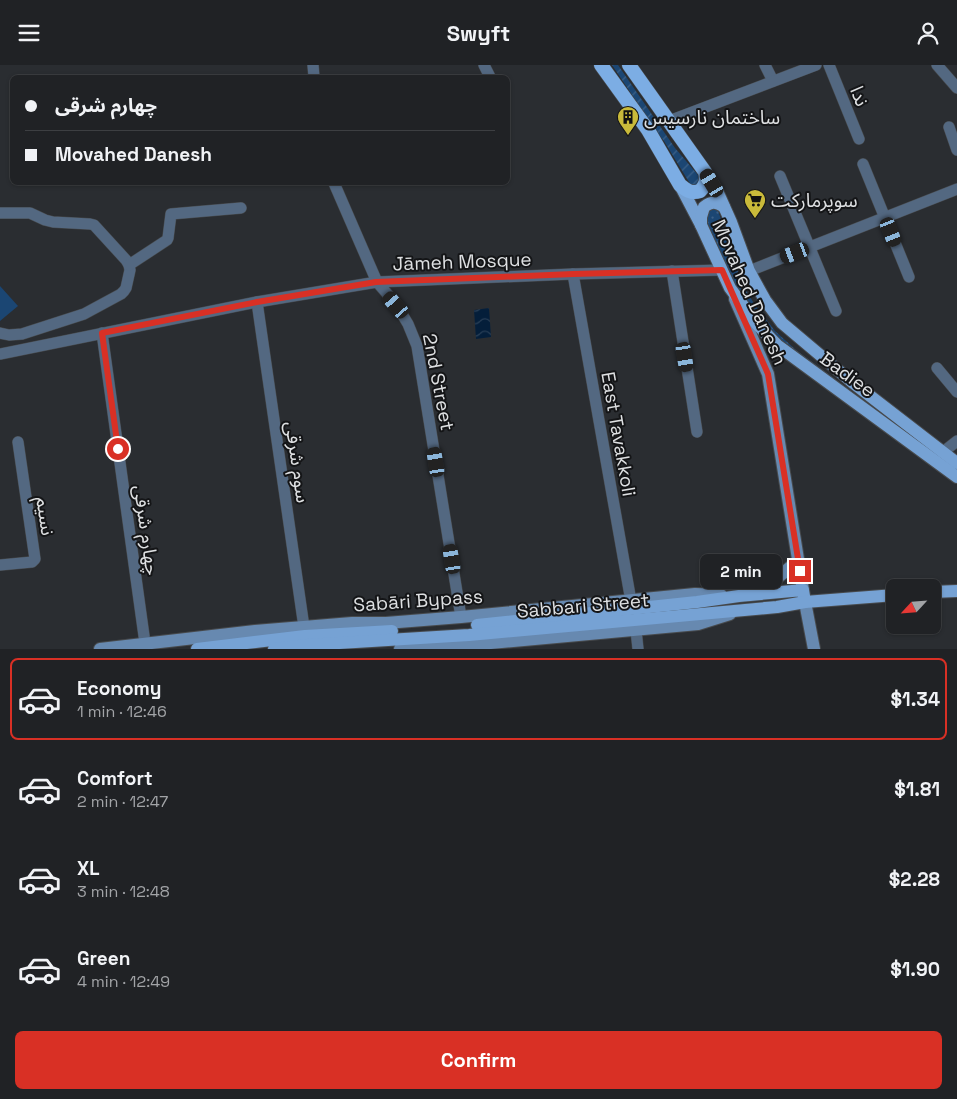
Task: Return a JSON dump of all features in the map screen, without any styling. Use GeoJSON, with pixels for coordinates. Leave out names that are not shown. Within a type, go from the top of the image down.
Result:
{"type":"FeatureCollection","features":[{"type":"Feature","properties":{"kind":"highway","name":"Movahed Danesh"},"geometry":{"type":"LineString","coordinates":[[601,65],[648,129],[680,185]]}},
{"type":"Feature","properties":{"kind":"highway","name":"Movahed Danesh"},"geometry":{"type":"LineString","coordinates":[[630,65],[705,172]]}},
{"type":"Feature","properties":{"kind":"highway"},"geometry":{"type":"LineString","coordinates":[[680,185],[687,191],[700,191],[706,183],[705,172]]}},
{"type":"Feature","properties":{"kind":"main road","name":"Movahed Danesh"},"geometry":{"type":"LineString","coordinates":[[705,172],[718,193],[749,271],[765,300],[782,323],[852,382],[957,463]]}},
{"type":"Feature","properties":{"kind":"main road","name":"Movahed Danesh"},"geometry":{"type":"LineString","coordinates":[[680,185],[722,270],[768,374],[814,649]]}},
{"type":"Feature","properties":{"kind":"main road"},"geometry":{"type":"LineString","coordinates":[[701,225],[700,217],[704,207],[709,203],[715,202],[724,207]]}},
{"type":"Feature","properties":{"kind":"main road","name":"Badiee"},"geometry":{"type":"LineString","coordinates":[[730,288],[756,323],[778,345],[957,477]]}},
{"type":"Feature","properties":{"kind":"main road"},"geometry":{"type":"LineString","coordinates":[[739,595],[772,582],[798,561]]}},
{"type":"Feature","properties":{"kind":"main road"},"geometry":{"type":"LineString","coordinates":[[941,592],[957,591]]}},
{"type":"Feature","properties":{"kind":"main road","name":"Sabāri Bypass"},"geometry":{"type":"LineString","coordinates":[[100,649],[304,627],[461,617],[695,594],[739,595]]}},
{"type":"Feature","properties":{"kind":"main road","name":"Sabbari Street"},"geometry":{"type":"LineString","coordinates":[[196,649],[305,636],[469,626],[696,602],[739,595],[886,595]]}},
{"type":"Feature","properties":{"kind":"main road","name":"Sabbari Street"},"geometry":{"type":"LineString","coordinates":[[274,649],[307,645],[469,635],[777,607],[804,596]]}},
{"type":"Feature","properties":{"kind":"main road"},"geometry":{"type":"LineString","coordinates":[[400,649],[469,647],[698,625],[741,610]]}},
{"type":"Feature","properties":{"kind":"street"},"geometry":{"type":"LineString","coordinates":[[765,65],[773,81]]}},
{"type":"Feature","properties":{"kind":"street"},"geometry":{"type":"LineString","coordinates":[[669,121],[816,65]]}},
{"type":"Feature","properties":{"kind":"street","name":"ندا"},"geometry":{"type":"LineString","coordinates":[[829,65],[859,139]]}},
{"type":"Feature","properties":{"kind":"street"},"geometry":{"type":"LineString","coordinates":[[937,65],[957,88]]}},
{"type":"Feature","properties":{"kind":"street"},"geometry":{"type":"LineString","coordinates":[[949,127],[957,150]]}},
{"type":"Feature","properties":{"kind":"street"},"geometry":{"type":"LineString","coordinates":[[863,164],[909,277]]}},
{"type":"Feature","properties":{"kind":"street"},"geometry":{"type":"LineString","coordinates":[[780,176],[836,311]]}},
{"type":"Feature","properties":{"kind":"street","name":"2nd Street"},"geometry":{"type":"LineString","coordinates":[[335,185],[376,282],[396,305],[408,324],[417,345],[461,617]]}},
{"type":"Feature","properties":{"kind":"street"},"geometry":{"type":"LineString","coordinates":[[749,271],[957,189]]}},
{"type":"Feature","properties":{"kind":"street"},"geometry":{"type":"LineString","coordinates":[[129,265],[167,240],[171,214],[241,208]]}},
{"type":"Feature","properties":{"kind":"street"},"geometry":{"type":"LineString","coordinates":[[0,213],[30,213],[53,222],[90,224],[98,229],[126,260],[130,270],[126,288],[121,294],[84,315],[22,334],[9,335],[0,333]]}},
{"type":"Feature","properties":{"kind":"street","name":"Jāmeh Mosque"},"geometry":{"type":"LineString","coordinates":[[0,354],[257,302],[376,282],[722,270]]}},
{"type":"Feature","properties":{"kind":"street"},"geometry":{"type":"LineString","coordinates":[[672,271],[697,432]]}},
{"type":"Feature","properties":{"kind":"street","name":"East Tavakkoli"},"geometry":{"type":"LineString","coordinates":[[573,274],[630,601]]}},
{"type":"Feature","properties":{"kind":"street","name":"سوم شرقی"},"geometry":{"type":"LineString","coordinates":[[257,302],[304,627]]}},
{"type":"Feature","properties":{"kind":"street","name":"چهارم شرقی"},"geometry":{"type":"LineString","coordinates":[[102,333],[145,643]]}},
{"type":"Feature","properties":{"kind":"street"},"geometry":{"type":"LineString","coordinates":[[937,369],[957,392]]}},
{"type":"Feature","properties":{"kind":"street"},"geometry":{"type":"LineString","coordinates":[[944,452],[957,441]]}},
{"type":"Feature","properties":{"kind":"street","name":"نسیم"},"geometry":{"type":"LineString","coordinates":[[0,565],[32,562],[35,559],[18,442]]}},
{"type":"Feature","properties":{"kind":"street"},"geometry":{"type":"LineString","coordinates":[[636,630],[638,649]]}},
{"type":"Feature","properties":{"kind":"shaded area"},"geometry":{"type":"Polygon","coordinates":[[[612,65],[618,65],[675,148],[698,175],[701,185],[692,187],[664,141],[612,65]]]}},
{"type":"Feature","properties":{"kind":"shaded area"},"geometry":{"type":"Polygon","coordinates":[[[714,208],[718,210],[745,289],[775,331],[796,350],[891,421],[780,345],[741,296],[705,219],[705,213],[714,208]]]}},
{"type":"Feature","properties":{"kind":"shaded area"},"geometry":{"type":"Polygon","coordinates":[[[0,286],[18,306],[0,321],[0,286]]]}},
{"type":"Feature","properties":{"kind":"water"},"geometry":{"type":"Polygon","coordinates":[[[489,308],[491,337],[476,339],[474,310],[489,308]]]}},
{"type":"Feature","properties":{"kind":"place","name":"ساختمان نارسیس"},"geometry":{"type":"Point","coordinates":[628,136]}},
{"type":"Feature","properties":{"kind":"place","name":"سوپرمارکت"},"geometry":{"type":"Point","coordinates":[755,219]}},
{"type":"Feature","properties":{"kind":"route"},"geometry":{"type":"LineString","coordinates":[[118,449],[102,333],[257,302],[376,282],[722,270],[768,374],[800,571]]}}]}
